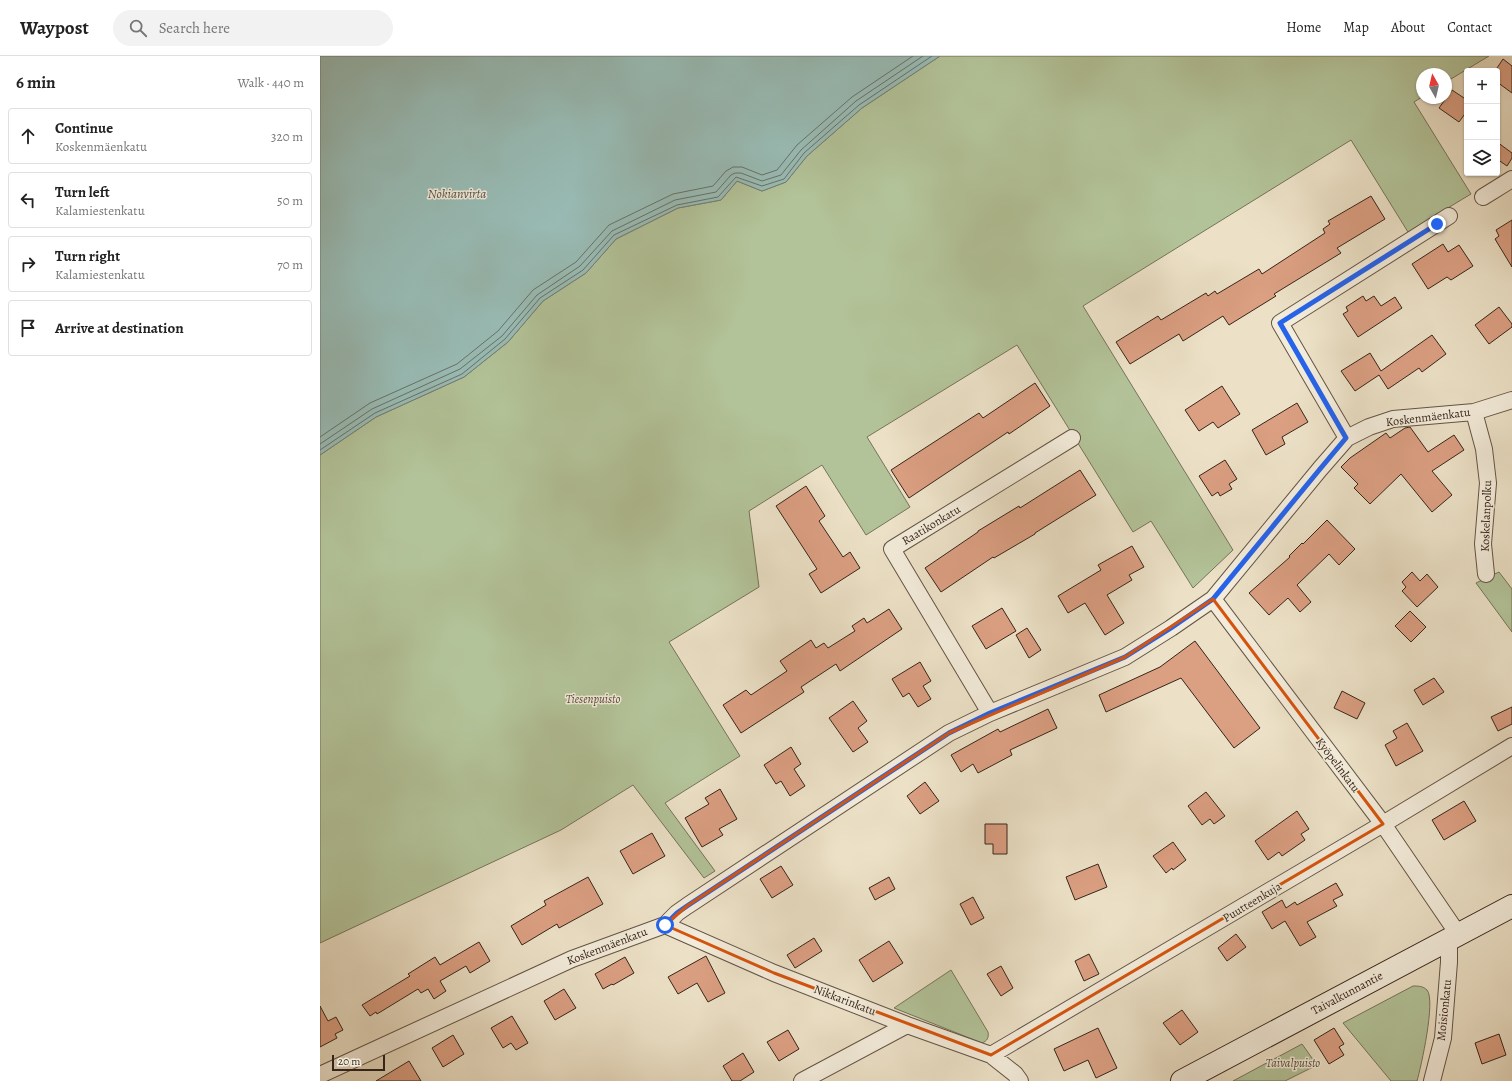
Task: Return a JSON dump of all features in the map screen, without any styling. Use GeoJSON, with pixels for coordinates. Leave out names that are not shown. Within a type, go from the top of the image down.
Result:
{"type":"FeatureCollection","features":[{"type":"Feature","properties":{"kind":"main road","name":"Taivalkunnantie"},"geometry":{"type":"LineString","coordinates":[[1182,1081],[1512,906]]}},
{"type":"Feature","properties":{"kind":"street"},"geometry":{"type":"LineString","coordinates":[[1483,197],[1512,179]]}},
{"type":"Feature","properties":{"kind":"street"},"geometry":{"type":"LineString","coordinates":[[1346,438],[1280,323],[1449,216]]}},
{"type":"Feature","properties":{"kind":"street","name":"Koskenmäenkatu"},"geometry":{"type":"LineString","coordinates":[[320,1075],[572,958],[665,925],[677,913],[687,906],[949,733],[990,713],[1125,657],[1213,599],[1346,438],[1369,427],[1393,419],[1474,412],[1512,400]]}},
{"type":"Feature","properties":{"kind":"street","name":"Koskelanpolku"},"geometry":{"type":"LineString","coordinates":[[1474,412],[1484,449],[1488,482],[1484,544],[1486,574]]}},
{"type":"Feature","properties":{"kind":"street","name":"Raatikonkatu"},"geometry":{"type":"LineString","coordinates":[[990,713],[892,549],[1072,438]]}},
{"type":"Feature","properties":{"kind":"street","name":"Kyöpelinkatu"},"geometry":{"type":"LineString","coordinates":[[1213,599],[1383,824],[1454,936]]}},
{"type":"Feature","properties":{"kind":"street","name":"Puutteenkuja"},"geometry":{"type":"LineString","coordinates":[[991,1055],[1383,824],[1512,746]]}},
{"type":"Feature","properties":{"kind":"street","name":"Nikkarinkatu"},"geometry":{"type":"LineString","coordinates":[[665,925],[774,973],[908,1025],[991,1055],[1015,1074],[1020,1081]]}},
{"type":"Feature","properties":{"kind":"street","name":"Moisionkatu"},"geometry":{"type":"LineString","coordinates":[[1432,1081],[1443,1038],[1449,962],[1454,936]]}},
{"type":"Feature","properties":{"kind":"street"},"geometry":{"type":"LineString","coordinates":[[802,1081],[908,1025]]}},
{"type":"Feature","properties":{"kind":"highlighted area"},"geometry":{"type":"Polygon","coordinates":[[[1213,599],[1383,824],[991,1055],[774,973],[665,925],[687,906],[949,733],[1125,657],[1213,599]]]}},
{"type":"Feature","properties":{"kind":"green space","name":"Tiesenpuisto"},"geometry":{"type":"Polygon","coordinates":[[[940,56],[1489,56],[1469,68],[1464,68],[1464,71],[1452,78],[1452,68],[1416,68],[1416,101],[1414,102],[1471,194],[1408,232],[1351,140],[1083,306],[1233,550],[1193,588],[1151,521],[1133,532],[1017,345],[867,437],[910,507],[866,535],[822,465],[749,511],[759,587],[669,642],[740,756],[665,803],[715,871],[704,878],[633,785],[561,830],[320,943],[320,455],[376,417],[464,377],[508,342],[543,301],[586,273],[616,239],[678,208],[721,200],[737,181],[762,191],[786,182],[807,156],[862,108],[940,56]]]}},
{"type":"Feature","properties":{"kind":"green space"},"geometry":{"type":"Polygon","coordinates":[[[1499,572],[1512,589],[1512,632],[1476,583],[1499,572]]]}},
{"type":"Feature","properties":{"kind":"green space"},"geometry":{"type":"Polygon","coordinates":[[[951,970],[988,1032],[987,1039],[982,1043],[894,1008],[951,970]]]}},
{"type":"Feature","properties":{"kind":"green space"},"geometry":{"type":"Polygon","coordinates":[[[1413,986],[1420,986],[1427,990],[1430,1006],[1419,1073],[1417,1081],[1391,1081],[1343,1023],[1413,986]]]}},
{"type":"Feature","properties":{"kind":"green space","name":"Taivalpuisto"},"geometry":{"type":"Polygon","coordinates":[[[1302,1044],[1317,1065],[1285,1081],[1233,1081],[1302,1044]]]}},
{"type":"Feature","properties":{"kind":"water","name":"Nokianvirta"},"geometry":{"type":"Polygon","coordinates":[[[320,56],[940,56],[862,108],[807,156],[786,182],[762,191],[737,181],[721,200],[678,208],[616,239],[586,273],[543,301],[508,342],[464,377],[376,417],[320,455],[320,56]]]}},
{"type":"Feature","properties":{"kind":"building"},"geometry":{"type":"Polygon","coordinates":[[[1503,59],[1512,66],[1512,93],[1500,84],[1500,68],[1497,68],[1503,59]]]}},
{"type":"Feature","properties":{"kind":"building"},"geometry":{"type":"Polygon","coordinates":[[[1452,90],[1464,98],[1464,115],[1459,122],[1439,108],[1442,104],[1452,104],[1452,90]]]}},
{"type":"Feature","properties":{"kind":"building"},"geometry":{"type":"Polygon","coordinates":[[[1500,144],[1512,153],[1512,158],[1507,166],[1500,161],[1500,144]]]}},
{"type":"Feature","properties":{"kind":"building"},"geometry":{"type":"Polygon","coordinates":[[[1371,196],[1385,219],[1337,248],[1341,253],[1274,294],[1276,296],[1229,325],[1223,316],[1183,341],[1179,334],[1130,364],[1116,342],[1158,316],[1161,320],[1206,293],[1208,296],[1215,291],[1217,294],[1259,269],[1262,274],[1325,233],[1323,229],[1330,224],[1328,221],[1371,196]]]}},
{"type":"Feature","properties":{"kind":"building"},"geometry":{"type":"Polygon","coordinates":[[[1512,220],[1512,267],[1495,239],[1499,236],[1496,230],[1512,220]]]}},
{"type":"Feature","properties":{"kind":"building"},"geometry":{"type":"Polygon","coordinates":[[[1443,244],[1448,252],[1459,245],[1473,266],[1451,280],[1447,277],[1428,289],[1412,264],[1443,244]]]}},
{"type":"Feature","properties":{"kind":"building"},"geometry":{"type":"Polygon","coordinates":[[[1363,296],[1366,301],[1374,296],[1381,306],[1395,297],[1402,308],[1358,337],[1343,314],[1348,311],[1346,307],[1363,296]]]}},
{"type":"Feature","properties":{"kind":"building"},"geometry":{"type":"Polygon","coordinates":[[[1499,307],[1512,324],[1512,327],[1489,344],[1475,325],[1499,307]]]}},
{"type":"Feature","properties":{"kind":"building"},"geometry":{"type":"Polygon","coordinates":[[[1432,335],[1446,354],[1422,372],[1419,368],[1388,389],[1379,375],[1355,391],[1341,371],[1370,353],[1381,371],[1432,335]]]}},
{"type":"Feature","properties":{"kind":"building"},"geometry":{"type":"Polygon","coordinates":[[[1035,383],[1050,406],[909,498],[891,470],[979,413],[983,418],[1035,383]]]}},
{"type":"Feature","properties":{"kind":"building"},"geometry":{"type":"Polygon","coordinates":[[[1222,386],[1240,414],[1218,428],[1213,422],[1199,431],[1185,410],[1222,386]]]}},
{"type":"Feature","properties":{"kind":"building"},"geometry":{"type":"Polygon","coordinates":[[[1297,403],[1308,422],[1282,437],[1285,444],[1266,455],[1252,430],[1297,403]]]}},
{"type":"Feature","properties":{"kind":"building"},"geometry":{"type":"Polygon","coordinates":[[[1410,427],[1428,452],[1454,435],[1464,450],[1432,471],[1452,495],[1432,512],[1401,474],[1370,504],[1354,488],[1358,484],[1341,467],[1350,458],[1386,433],[1390,438],[1405,428],[1410,427]]]}},
{"type":"Feature","properties":{"kind":"building"},"geometry":{"type":"Polygon","coordinates":[[[1225,460],[1237,479],[1229,484],[1232,489],[1220,496],[1218,492],[1212,496],[1199,476],[1225,460]]]}},
{"type":"Feature","properties":{"kind":"building"},"geometry":{"type":"Polygon","coordinates":[[[1080,470],[1096,495],[1035,534],[994,558],[993,557],[941,592],[925,568],[978,531],[1019,506],[1020,508],[1080,470]]]}},
{"type":"Feature","properties":{"kind":"building"},"geometry":{"type":"Polygon","coordinates":[[[806,486],[825,516],[819,521],[843,557],[850,552],[860,568],[821,593],[809,574],[817,569],[776,506],[806,486]]]}},
{"type":"Feature","properties":{"kind":"building"},"geometry":{"type":"Polygon","coordinates":[[[1327,520],[1355,549],[1339,565],[1329,554],[1297,585],[1311,602],[1300,612],[1288,598],[1269,615],[1249,593],[1290,557],[1289,556],[1302,543],[1303,544],[1327,520]]]}},
{"type":"Feature","properties":{"kind":"building"},"geometry":{"type":"Polygon","coordinates":[[[1132,546],[1144,567],[1129,575],[1132,580],[1107,595],[1124,623],[1105,635],[1085,603],[1068,613],[1058,596],[1101,570],[1098,565],[1132,546]]]}},
{"type":"Feature","properties":{"kind":"building"},"geometry":{"type":"Polygon","coordinates":[[[1412,572],[1420,581],[1427,574],[1438,587],[1417,607],[1402,591],[1406,587],[1402,582],[1412,572]]]}},
{"type":"Feature","properties":{"kind":"building"},"geometry":{"type":"Polygon","coordinates":[[[1002,608],[1016,631],[986,649],[972,626],[1002,608]]]}},
{"type":"Feature","properties":{"kind":"building"},"geometry":{"type":"Polygon","coordinates":[[[889,609],[902,629],[840,671],[836,664],[801,687],[804,692],[741,733],[723,705],[746,690],[751,695],[787,671],[780,661],[811,640],[816,648],[824,643],[828,648],[855,631],[852,626],[864,618],[867,623],[889,609]]]}},
{"type":"Feature","properties":{"kind":"building"},"geometry":{"type":"Polygon","coordinates":[[[1410,611],[1426,627],[1411,642],[1395,626],[1410,611]]]}},
{"type":"Feature","properties":{"kind":"building"},"geometry":{"type":"Polygon","coordinates":[[[1027,628],[1041,650],[1029,658],[1016,635],[1027,628]]]}},
{"type":"Feature","properties":{"kind":"building"},"geometry":{"type":"Polygon","coordinates":[[[1195,641],[1260,728],[1234,748],[1181,678],[1106,712],[1099,695],[1160,667],[1195,641]]]}},
{"type":"Feature","properties":{"kind":"building"},"geometry":{"type":"Polygon","coordinates":[[[920,662],[931,681],[923,686],[931,699],[918,707],[909,693],[903,697],[892,679],[920,662]]]}},
{"type":"Feature","properties":{"kind":"building"},"geometry":{"type":"Polygon","coordinates":[[[1434,678],[1444,692],[1423,705],[1414,690],[1434,678]]]}},
{"type":"Feature","properties":{"kind":"building"},"geometry":{"type":"Polygon","coordinates":[[[1342,691],[1365,703],[1357,719],[1334,708],[1342,691]]]}},
{"type":"Feature","properties":{"kind":"building"},"geometry":{"type":"Polygon","coordinates":[[[853,701],[867,721],[858,728],[868,742],[853,752],[829,718],[853,701]]]}},
{"type":"Feature","properties":{"kind":"building"},"geometry":{"type":"Polygon","coordinates":[[[1512,707],[1512,724],[1498,731],[1491,717],[1512,707]]]}},
{"type":"Feature","properties":{"kind":"building"},"geometry":{"type":"Polygon","coordinates":[[[1048,709],[1057,728],[1010,750],[1012,755],[978,773],[973,764],[961,772],[951,755],[998,729],[1000,732],[1048,709]]]}},
{"type":"Feature","properties":{"kind":"building"},"geometry":{"type":"Polygon","coordinates":[[[1407,723],[1423,751],[1396,766],[1385,745],[1397,738],[1393,731],[1407,723]]]}},
{"type":"Feature","properties":{"kind":"building"},"geometry":{"type":"Polygon","coordinates":[[[791,747],[801,764],[794,769],[805,786],[790,796],[781,781],[776,784],[764,765],[791,747]]]}},
{"type":"Feature","properties":{"kind":"building"},"geometry":{"type":"Polygon","coordinates":[[[925,782],[939,801],[920,814],[907,796],[925,782]]]}},
{"type":"Feature","properties":{"kind":"building"},"geometry":{"type":"Polygon","coordinates":[[[720,789],[737,819],[719,829],[723,835],[702,847],[685,818],[709,804],[705,798],[720,789]]]}},
{"type":"Feature","properties":{"kind":"building"},"geometry":{"type":"Polygon","coordinates":[[[1206,792],[1225,816],[1214,824],[1210,819],[1202,825],[1188,806],[1206,792]]]}},
{"type":"Feature","properties":{"kind":"building"},"geometry":{"type":"Polygon","coordinates":[[[1464,801],[1476,821],[1444,840],[1432,820],[1464,801]]]}},
{"type":"Feature","properties":{"kind":"building"},"geometry":{"type":"Polygon","coordinates":[[[1297,811],[1309,829],[1301,834],[1305,840],[1282,856],[1279,852],[1268,860],[1255,841],[1297,811]]]}},
{"type":"Feature","properties":{"kind":"building"},"geometry":{"type":"Polygon","coordinates":[[[985,824],[1007,824],[1007,854],[993,854],[993,844],[985,844],[985,824]]]}},
{"type":"Feature","properties":{"kind":"building"},"geometry":{"type":"Polygon","coordinates":[[[652,833],[665,856],[633,874],[620,851],[652,833]]]}},
{"type":"Feature","properties":{"kind":"building"},"geometry":{"type":"Polygon","coordinates":[[[1173,842],[1186,860],[1173,870],[1172,868],[1166,873],[1153,856],[1173,842]]]}},
{"type":"Feature","properties":{"kind":"building"},"geometry":{"type":"Polygon","coordinates":[[[1098,864],[1107,887],[1075,900],[1066,877],[1098,864]]]}},
{"type":"Feature","properties":{"kind":"building"},"geometry":{"type":"Polygon","coordinates":[[[781,866],[793,885],[772,898],[760,879],[781,866]]]}},
{"type":"Feature","properties":{"kind":"building"},"geometry":{"type":"Polygon","coordinates":[[[588,877],[603,904],[559,928],[557,924],[522,945],[511,926],[546,905],[544,901],[588,877]]]}},
{"type":"Feature","properties":{"kind":"building"},"geometry":{"type":"Polygon","coordinates":[[[889,877],[895,889],[875,900],[869,888],[889,877]]]}},
{"type":"Feature","properties":{"kind":"building"},"geometry":{"type":"Polygon","coordinates":[[[1336,883],[1343,895],[1333,900],[1337,906],[1307,922],[1316,937],[1300,946],[1285,921],[1272,929],[1262,912],[1282,900],[1286,908],[1295,902],[1297,905],[1336,883]]]}},
{"type":"Feature","properties":{"kind":"building"},"geometry":{"type":"Polygon","coordinates":[[[973,897],[984,918],[971,925],[960,904],[973,897]]]}},
{"type":"Feature","properties":{"kind":"building"},"geometry":{"type":"Polygon","coordinates":[[[1236,934],[1246,947],[1227,961],[1218,948],[1236,934]]]}},
{"type":"Feature","properties":{"kind":"building"},"geometry":{"type":"Polygon","coordinates":[[[814,938],[822,951],[795,968],[787,955],[814,938]]]}},
{"type":"Feature","properties":{"kind":"building"},"geometry":{"type":"Polygon","coordinates":[[[889,941],[903,963],[873,982],[859,960],[889,941]]]}},
{"type":"Feature","properties":{"kind":"building"},"geometry":{"type":"Polygon","coordinates":[[[479,942],[490,961],[470,973],[466,966],[440,981],[446,991],[434,999],[428,989],[421,993],[418,989],[377,1014],[376,1012],[370,1016],[362,1005],[410,976],[408,974],[435,957],[440,965],[479,942]]]}},
{"type":"Feature","properties":{"kind":"building"},"geometry":{"type":"Polygon","coordinates":[[[1089,954],[1099,974],[1084,981],[1075,961],[1089,954]]]}},
{"type":"Feature","properties":{"kind":"building"},"geometry":{"type":"Polygon","coordinates":[[[706,956],[725,993],[708,1002],[697,983],[678,994],[668,977],[706,956]]]}},
{"type":"Feature","properties":{"kind":"building"},"geometry":{"type":"Polygon","coordinates":[[[625,957],[634,973],[603,989],[595,974],[625,957]]]}},
{"type":"Feature","properties":{"kind":"building"},"geometry":{"type":"Polygon","coordinates":[[[1001,966],[1013,988],[1001,996],[987,974],[1001,966]]]}},
{"type":"Feature","properties":{"kind":"building"},"geometry":{"type":"Polygon","coordinates":[[[564,989],[576,1008],[555,1020],[544,1001],[564,989]]]}},
{"type":"Feature","properties":{"kind":"building"},"geometry":{"type":"Polygon","coordinates":[[[320,1006],[328,1021],[336,1017],[343,1030],[335,1034],[337,1038],[320,1047],[320,1006]]]}},
{"type":"Feature","properties":{"kind":"building"},"geometry":{"type":"Polygon","coordinates":[[[1182,1010],[1198,1032],[1180,1045],[1163,1023],[1182,1010]]]}},
{"type":"Feature","properties":{"kind":"building"},"geometry":{"type":"Polygon","coordinates":[[[512,1016],[528,1043],[516,1050],[511,1043],[503,1048],[491,1028],[512,1016]]]}},
{"type":"Feature","properties":{"kind":"building"},"geometry":{"type":"Polygon","coordinates":[[[1098,1028],[1117,1068],[1096,1078],[1088,1060],[1064,1071],[1054,1049],[1098,1028]]]}},
{"type":"Feature","properties":{"kind":"building"},"geometry":{"type":"Polygon","coordinates":[[[1334,1028],[1344,1044],[1339,1047],[1344,1055],[1329,1064],[1314,1040],[1334,1028]]]}},
{"type":"Feature","properties":{"kind":"building"},"geometry":{"type":"Polygon","coordinates":[[[788,1030],[799,1049],[779,1061],[767,1042],[788,1030]]]}},
{"type":"Feature","properties":{"kind":"building"},"geometry":{"type":"Polygon","coordinates":[[[1499,1034],[1506,1055],[1482,1064],[1475,1043],[1499,1034]]]}},
{"type":"Feature","properties":{"kind":"building"},"geometry":{"type":"Polygon","coordinates":[[[453,1035],[464,1054],[443,1067],[432,1048],[453,1035]]]}},
{"type":"Feature","properties":{"kind":"building"},"geometry":{"type":"Polygon","coordinates":[[[743,1053],[754,1072],[740,1081],[732,1081],[723,1066],[743,1053]]]}},
{"type":"Feature","properties":{"kind":"building"},"geometry":{"type":"Polygon","coordinates":[[[409,1061],[421,1081],[376,1081],[409,1061]]]}},
{"type":"Feature","properties":{"kind":"route"},"geometry":{"type":"LineString","coordinates":[[665,925],[677,913],[687,906],[949,733],[990,713],[1125,657],[1213,599],[1346,438],[1280,323],[1437,224]]}}]}
